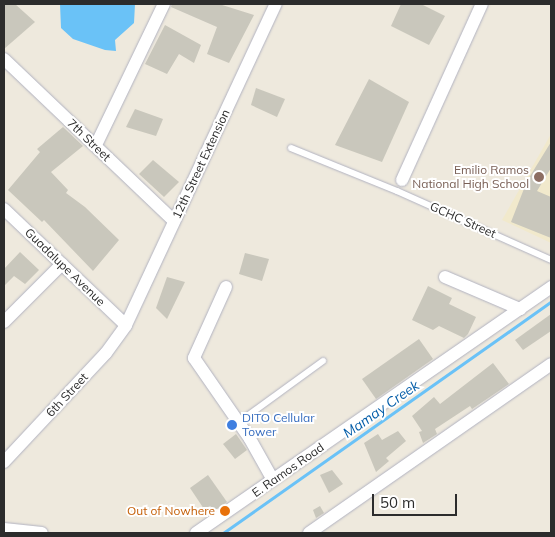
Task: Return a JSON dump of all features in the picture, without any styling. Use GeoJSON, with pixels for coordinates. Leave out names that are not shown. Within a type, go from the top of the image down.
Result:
{"type":"FeatureCollection","features":[{"type":"Feature","properties":{"kind":"street"},"geometry":{"type":"LineString","coordinates":[[96,146],[164,4]]}},
{"type":"Feature","properties":{"kind":"street","name":"12th Street Extension"},"geometry":{"type":"LineString","coordinates":[[126,325],[276,4]]}},
{"type":"Feature","properties":{"kind":"street"},"geometry":{"type":"LineString","coordinates":[[400,185],[482,4]]}},
{"type":"Feature","properties":{"kind":"street","name":"7th Street"},"geometry":{"type":"LineString","coordinates":[[4,59],[174,222]]}},
{"type":"Feature","properties":{"kind":"street","name":"Guadalupe Avenue"},"geometry":{"type":"LineString","coordinates":[[4,209],[126,325]]}},
{"type":"Feature","properties":{"kind":"street"},"geometry":{"type":"LineString","coordinates":[[4,322],[62,264]]}},
{"type":"Feature","properties":{"kind":"street"},"geometry":{"type":"LineString","coordinates":[[445,277],[520,309]]}},
{"type":"Feature","properties":{"kind":"street"},"geometry":{"type":"LineString","coordinates":[[226,287],[194,358],[239,422],[273,480]]}},
{"type":"Feature","properties":{"kind":"street","name":"E. Ramos Road"},"geometry":{"type":"LineString","coordinates":[[196,533],[551,287]]}},
{"type":"Feature","properties":{"kind":"street","name":"6th Street"},"geometry":{"type":"LineString","coordinates":[[4,462],[106,353],[126,325]]}},
{"type":"Feature","properties":{"kind":"street"},"geometry":{"type":"LineString","coordinates":[[309,533],[551,364]]}},
{"type":"Feature","properties":{"kind":"street"},"geometry":{"type":"LineString","coordinates":[[4,529],[42,533]]}},
{"type":"Feature","properties":{"kind":"lane","name":"GCHC Street"},"geometry":{"type":"LineString","coordinates":[[291,148],[400,185],[551,260]]}},
{"type":"Feature","properties":{"kind":"lane"},"geometry":{"type":"LineString","coordinates":[[239,422],[323,361]]}},
{"type":"Feature","properties":{"kind":"shaded area","name":"Emilio Ramos National High School"},"geometry":{"type":"Polygon","coordinates":[[[551,134],[551,243],[502,220],[551,134]]]}},
{"type":"Feature","properties":{"kind":"water"},"geometry":{"type":"Polygon","coordinates":[[[60,4],[135,4],[134,23],[115,40],[116,51],[105,50],[73,39],[61,28],[60,4]]]}},
{"type":"Feature","properties":{"kind":"building"},"geometry":{"type":"Polygon","coordinates":[[[4,4],[15,4],[35,22],[4,49],[4,4]]]}},
{"type":"Feature","properties":{"kind":"building"},"geometry":{"type":"Polygon","coordinates":[[[172,4],[219,4],[254,15],[229,63],[207,54],[217,27],[171,7],[172,4]]]}},
{"type":"Feature","properties":{"kind":"building"},"geometry":{"type":"Polygon","coordinates":[[[401,4],[421,4],[445,16],[429,45],[391,26],[401,4]]]}},
{"type":"Feature","properties":{"kind":"building"},"geometry":{"type":"Polygon","coordinates":[[[165,25],[201,45],[194,63],[179,54],[167,74],[145,64],[165,25]]]}},
{"type":"Feature","properties":{"kind":"building"},"geometry":{"type":"Polygon","coordinates":[[[369,79],[409,102],[382,162],[335,145],[369,79]]]}},
{"type":"Feature","properties":{"kind":"building"},"geometry":{"type":"Polygon","coordinates":[[[256,88],[285,99],[277,117],[251,105],[256,88]]]}},
{"type":"Feature","properties":{"kind":"building"},"geometry":{"type":"Polygon","coordinates":[[[135,109],[163,119],[156,136],[126,127],[135,109]]]}},
{"type":"Feature","properties":{"kind":"building"},"geometry":{"type":"Polygon","coordinates":[[[63,127],[83,146],[51,172],[68,190],[66,193],[85,207],[119,240],[93,271],[44,220],[42,222],[8,190],[40,152],[37,149],[63,127]]]}},
{"type":"Feature","properties":{"kind":"building","name":"Emilio Ramos National High School"},"geometry":{"type":"Polygon","coordinates":[[[551,142],[551,168],[537,191],[551,197],[551,238],[511,222],[527,181],[551,142]]]}},
{"type":"Feature","properties":{"kind":"building"},"geometry":{"type":"Polygon","coordinates":[[[153,160],[179,182],[164,197],[139,174],[153,160]]]}},
{"type":"Feature","properties":{"kind":"building"},"geometry":{"type":"Polygon","coordinates":[[[20,252],[39,270],[25,284],[14,276],[4,286],[4,269],[20,252]]]}},
{"type":"Feature","properties":{"kind":"building"},"geometry":{"type":"Polygon","coordinates":[[[245,253],[269,259],[262,281],[239,274],[245,253]]]}},
{"type":"Feature","properties":{"kind":"building"},"geometry":{"type":"Polygon","coordinates":[[[167,277],[185,282],[167,319],[156,308],[167,277]]]}},
{"type":"Feature","properties":{"kind":"building"},"geometry":{"type":"Polygon","coordinates":[[[428,286],[452,298],[449,304],[476,317],[464,338],[439,326],[433,330],[412,320],[428,286]]]}},
{"type":"Feature","properties":{"kind":"building"},"geometry":{"type":"Polygon","coordinates":[[[551,314],[551,331],[523,350],[515,340],[551,314]]]}},
{"type":"Feature","properties":{"kind":"building"},"geometry":{"type":"Polygon","coordinates":[[[419,339],[433,359],[376,399],[362,379],[419,339]]]}},
{"type":"Feature","properties":{"kind":"building"},"geometry":{"type":"Polygon","coordinates":[[[493,363],[509,384],[472,409],[470,406],[435,429],[437,434],[423,443],[419,432],[422,431],[412,416],[434,397],[440,404],[493,363]]]}},
{"type":"Feature","properties":{"kind":"building"},"geometry":{"type":"Polygon","coordinates":[[[398,431],[406,441],[386,458],[389,461],[376,472],[364,443],[378,434],[382,440],[398,431]]]}},
{"type":"Feature","properties":{"kind":"building"},"geometry":{"type":"Polygon","coordinates":[[[236,434],[247,450],[235,459],[223,444],[236,434]]]}},
{"type":"Feature","properties":{"kind":"building"},"geometry":{"type":"Polygon","coordinates":[[[332,470],[343,484],[329,493],[320,475],[332,470]]]}},
{"type":"Feature","properties":{"kind":"building"},"geometry":{"type":"Polygon","coordinates":[[[208,475],[227,502],[208,515],[190,488],[208,475]]]}},
{"type":"Feature","properties":{"kind":"building"},"geometry":{"type":"Polygon","coordinates":[[[320,506],[324,513],[316,518],[313,510],[320,506]]]}},
{"type":"Feature","properties":{"kind":"waterway","name":"Mamay Creek"},"geometry":{"type":"LineString","coordinates":[[223,533],[551,302]]}},
{"type":"Feature","properties":{"kind":"place","name":"Emilio Ramos National High School"},"geometry":{"type":"Point","coordinates":[539,177]}},
{"type":"Feature","properties":{"kind":"place","name":"DITO Cellular Tower"},"geometry":{"type":"Point","coordinates":[232,425]}},
{"type":"Feature","properties":{"kind":"place","name":"Out of Nowhere"},"geometry":{"type":"Point","coordinates":[225,511]}}]}
